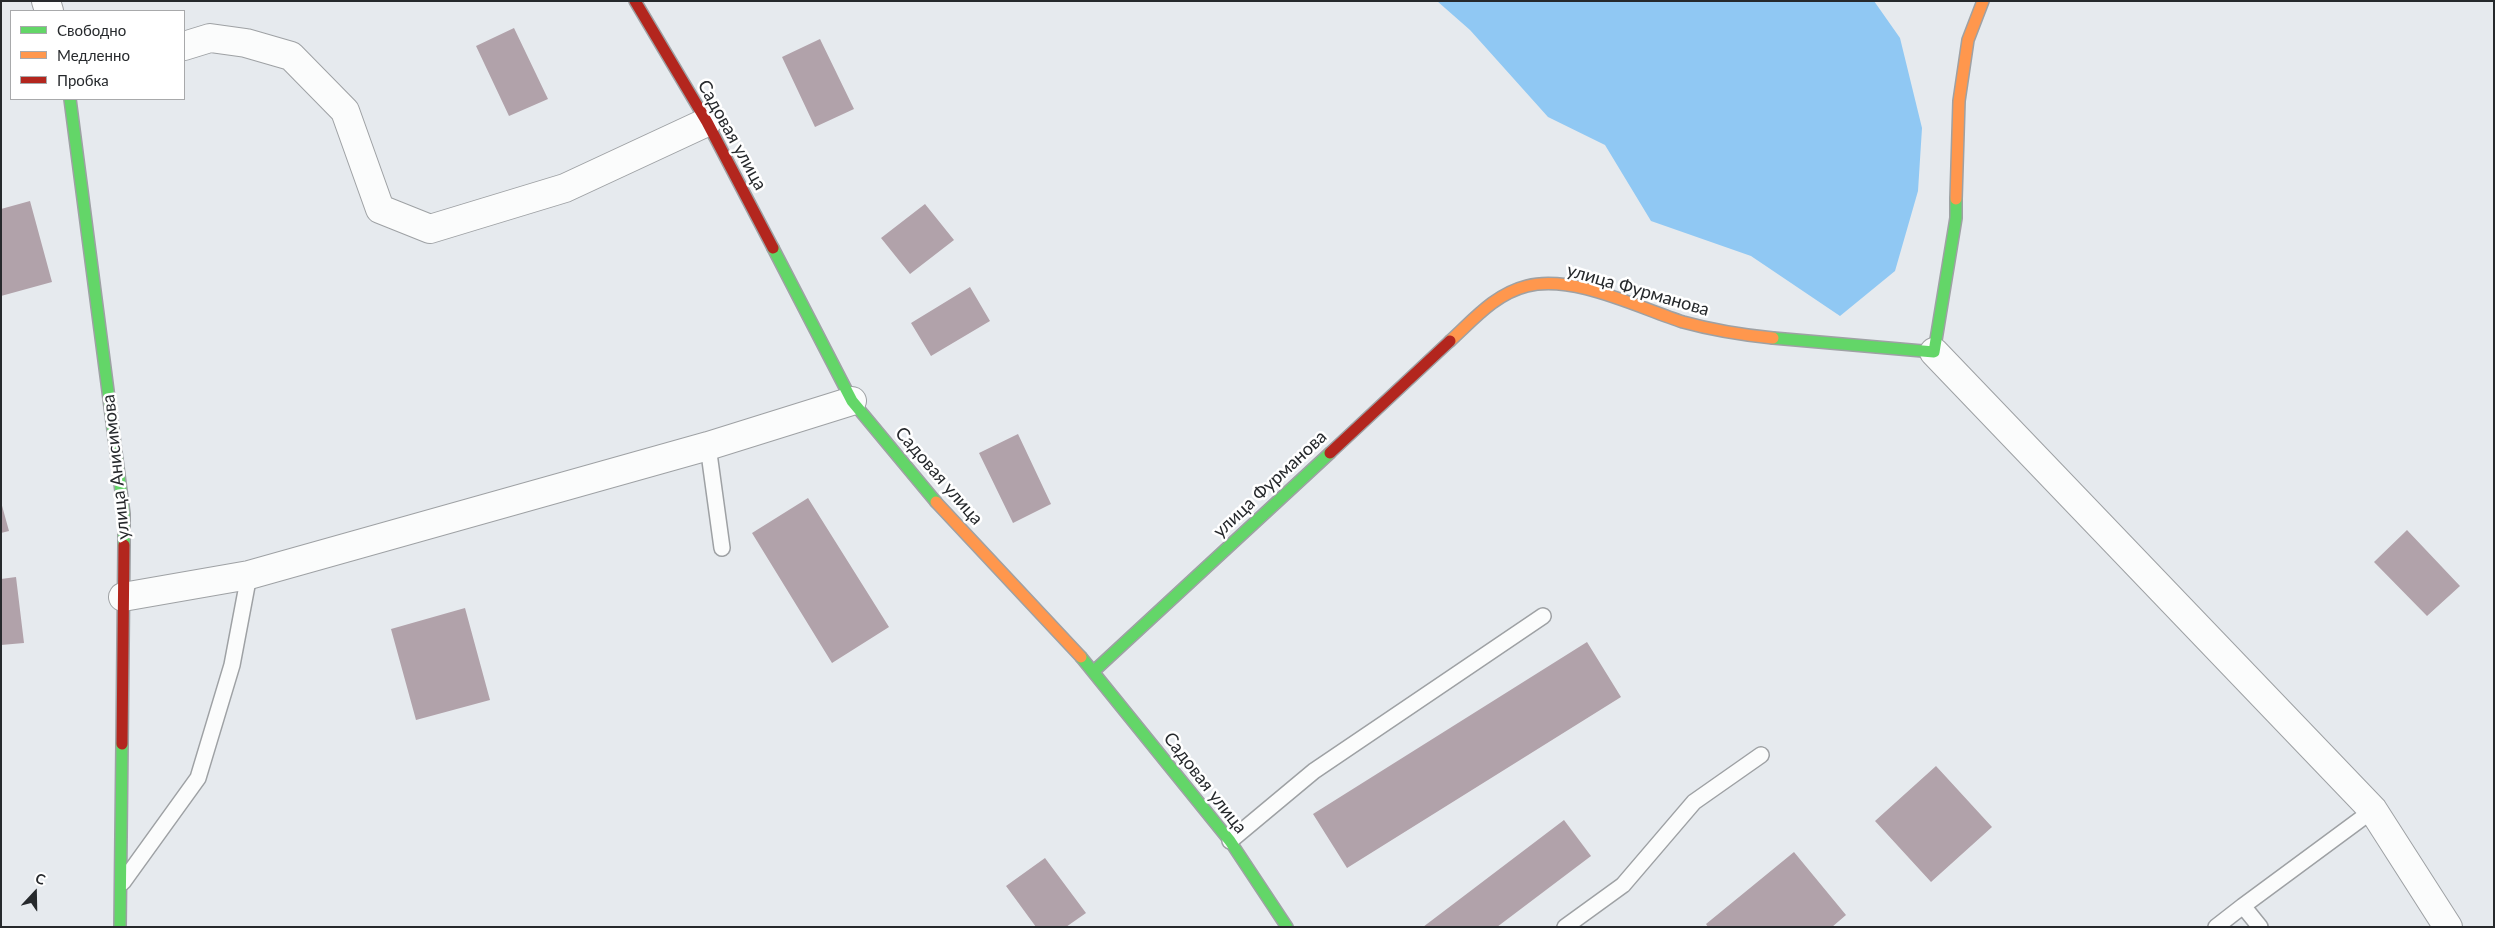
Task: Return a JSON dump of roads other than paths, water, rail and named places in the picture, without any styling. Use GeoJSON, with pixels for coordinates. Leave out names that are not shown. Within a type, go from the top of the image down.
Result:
{"type":"FeatureCollection","features":[{"type":"Feature","properties":{"kind":"street","name":"Садовая улица"},"geometry":{"type":"LineString","coordinates":[[635,1],[707,122],[852,401],[932,497],[1094,671],[1230,841],[1287,927]]}},
{"type":"Feature","properties":{"kind":"street"},"geometry":{"type":"LineString","coordinates":[[1983,1],[1968,40],[1959,101],[1956,218],[1934,352],[2372,810],[2448,927]]}},
{"type":"Feature","properties":{"kind":"street"},"geometry":{"type":"LineString","coordinates":[[185,46],[210,38],[246,43],[291,56],[345,111],[380,209],[430,229],[565,188],[707,122]]}},
{"type":"Feature","properties":{"kind":"street","name":"улица Анисимова"},"geometry":{"type":"LineString","coordinates":[[70,100],[124,514],[120,927]]}},
{"type":"Feature","properties":{"kind":"street","name":"улица Фурманова"},"geometry":{"type":"LineString","coordinates":[[1094,671],[1492,302],[1517,288],[1548,284],[1579,289],[1692,324],[1736,334],[1934,352]]}},
{"type":"Feature","properties":{"kind":"street"},"geometry":{"type":"LineString","coordinates":[[123,597],[249,575],[708,446],[852,401]]}},
{"type":"Feature","properties":{"kind":"lane"},"geometry":{"type":"LineString","coordinates":[[708,446],[722,548]]}},
{"type":"Feature","properties":{"kind":"lane"},"geometry":{"type":"LineString","coordinates":[[120,887],[198,778],[232,665],[249,575]]}},
{"type":"Feature","properties":{"kind":"lane"},"geometry":{"type":"LineString","coordinates":[[1230,841],[1314,771],[1543,616]]}},
{"type":"Feature","properties":{"kind":"lane"},"geometry":{"type":"LineString","coordinates":[[1565,927],[1623,885],[1694,802],[1761,755]]}},
{"type":"Feature","properties":{"kind":"lane"},"geometry":{"type":"LineString","coordinates":[[2216,927],[2372,810]]}},
{"type":"Feature","properties":{"kind":"lane"},"geometry":{"type":"LineString","coordinates":[[2243,906],[2260,927]]}},
{"type":"Feature","properties":{"kind":"water"},"geometry":{"type":"Polygon","coordinates":[[[1437,1],[1874,1],[1900,38],[1922,128],[1918,191],[1895,271],[1840,316],[1751,256],[1651,221],[1605,145],[1548,117],[1470,30],[1437,1]]]}}]}
